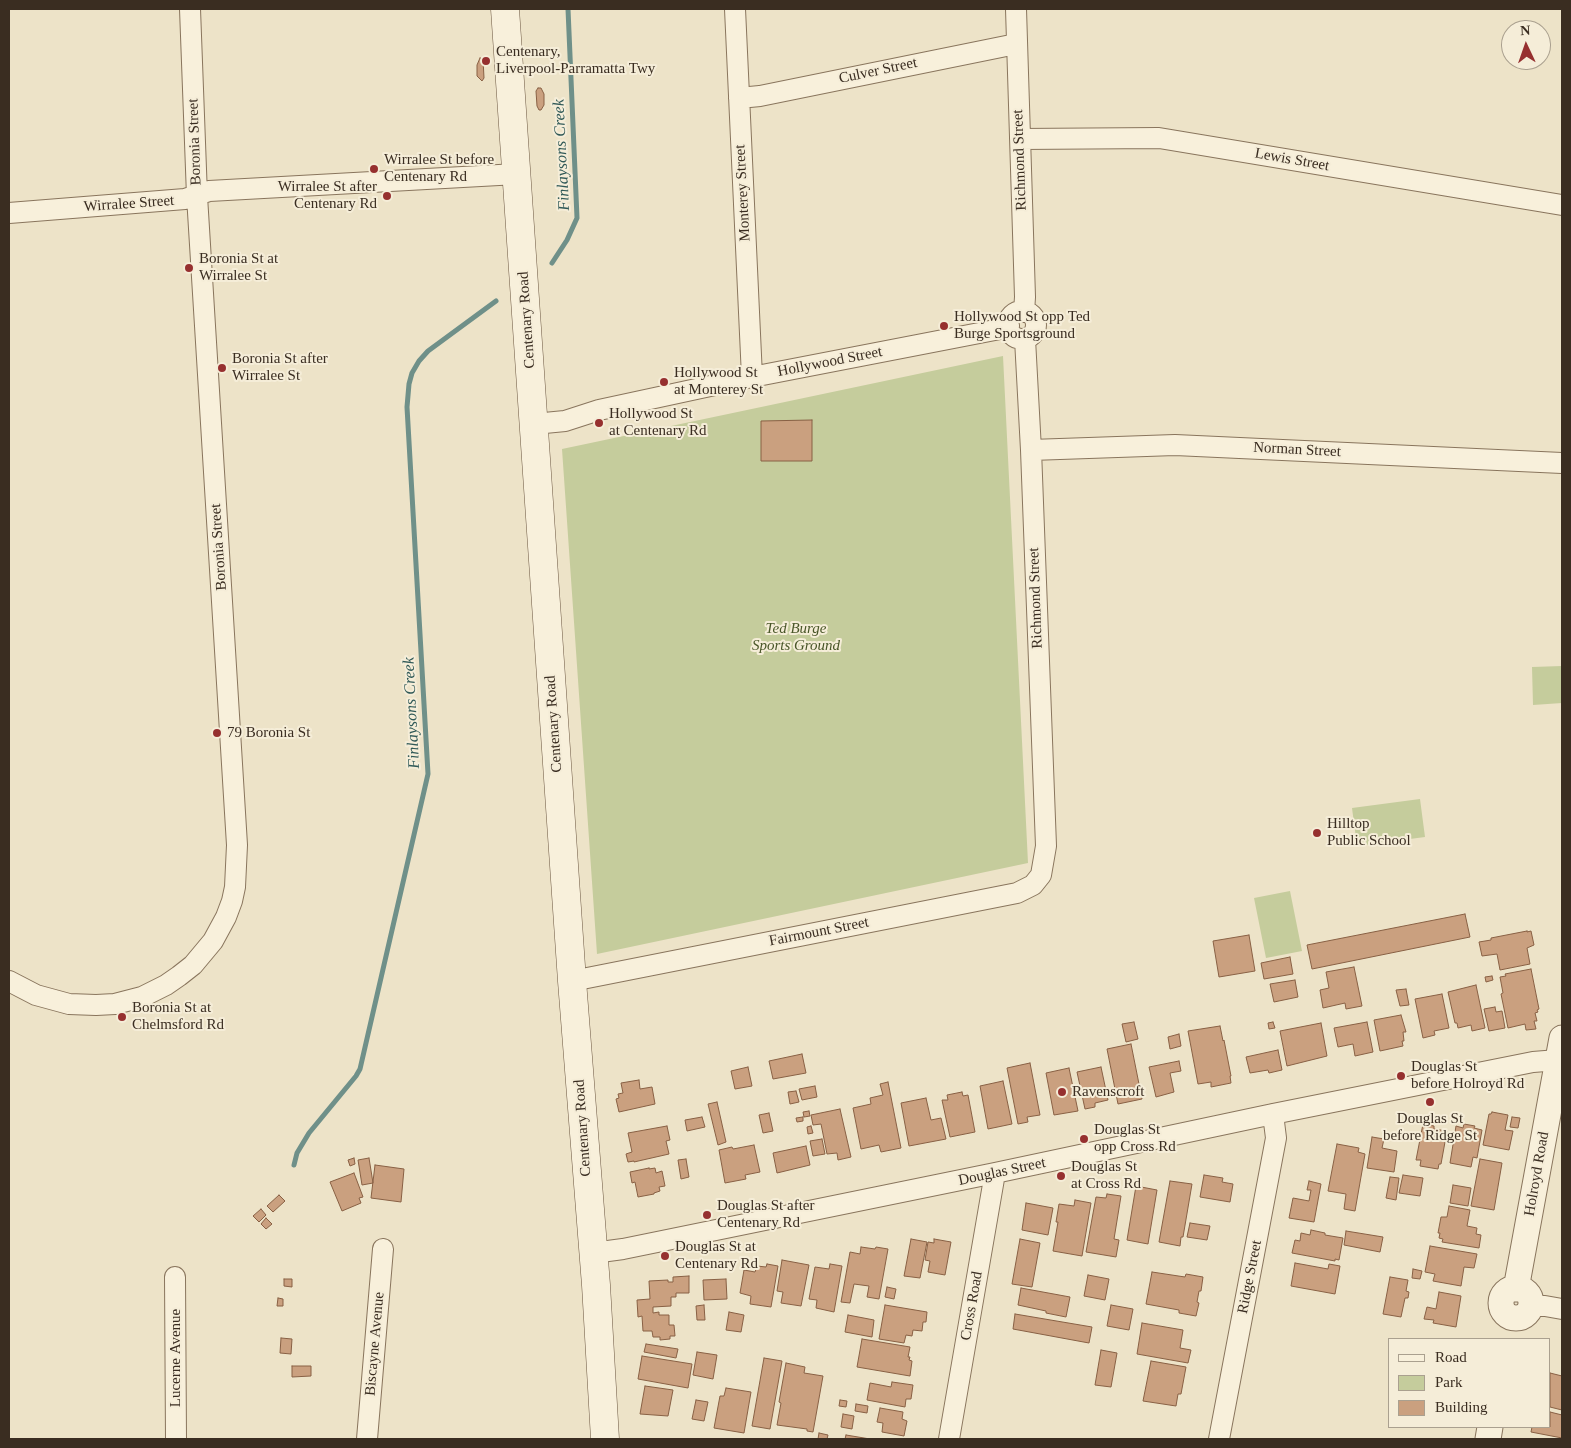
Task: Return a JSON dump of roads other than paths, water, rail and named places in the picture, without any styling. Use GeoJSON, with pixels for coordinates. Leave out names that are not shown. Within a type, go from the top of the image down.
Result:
{"type":"FeatureCollection","features":[{"type":"Feature","properties":{"kind":"main road","name":"Centenary Road"},"geometry":{"type":"LineString","coordinates":[[505,9],[572,981],[593,1253],[604,1439]]}},
{"type":"Feature","properties":{"kind":"street","name":"Boronia Street"},"geometry":{"type":"LineString","coordinates":[[9,981],[36,995],[69,1004],[115,1004],[142,997],[166,986],[192,965],[213,941],[221,928],[232,901],[237,873],[237,845],[197,196],[190,9]]}},
{"type":"Feature","properties":{"kind":"street","name":"Monterey Street"},"geometry":{"type":"LineString","coordinates":[[735,9],[752,377]]}},
{"type":"Feature","properties":{"kind":"street","name":"Richmond Street"},"geometry":{"type":"LineString","coordinates":[[1016,9],[1024,312]]}},
{"type":"Feature","properties":{"kind":"street","name":"Culver Street"},"geometry":{"type":"LineString","coordinates":[[739,98],[760,96],[1016,44]]}},
{"type":"Feature","properties":{"kind":"street","name":"Lewis Street"},"geometry":{"type":"LineString","coordinates":[[1020,140],[1159,138],[1562,205]]}},
{"type":"Feature","properties":{"kind":"street","name":"Wirralee Street"},"geometry":{"type":"LineString","coordinates":[[9,213],[185,199],[208,192],[517,174]]}},
{"type":"Feature","properties":{"kind":"street"},"geometry":{"type":"LineString","coordinates":[[1020,312],[1031,315],[1036,325],[1032,336],[1025,339],[1014,336],[1009,330],[1009,326],[1013,315],[1020,312]]}},
{"type":"Feature","properties":{"kind":"street","name":"Hollywood Street"},"geometry":{"type":"LineString","coordinates":[[534,424],[565,421],[599,410],[752,377],[1009,326]]}},
{"type":"Feature","properties":{"kind":"street","name":"Richmond Street"},"geometry":{"type":"LineString","coordinates":[[1025,339],[1031,450],[1045,857]]}},
{"type":"Feature","properties":{"kind":"street","name":"Norman Street"},"geometry":{"type":"LineString","coordinates":[[1031,450],[1175,445],[1562,463]]}},
{"type":"Feature","properties":{"kind":"street","name":"Fairmount Street"},"geometry":{"type":"LineString","coordinates":[[572,981],[1017,893],[1033,885],[1041,875],[1045,857]]}},
{"type":"Feature","properties":{"kind":"street","name":"Douglas Street"},"geometry":{"type":"LineString","coordinates":[[593,1253],[622,1249],[1533,1062],[1560,1049]]}},
{"type":"Feature","properties":{"kind":"street","name":"Holroyd Road"},"geometry":{"type":"LineString","coordinates":[[1517,1313],[1560,1049]]}},
{"type":"Feature","properties":{"kind":"street","name":"Ridge Street"},"geometry":{"type":"LineString","coordinates":[[1219,1439],[1276,1138],[1273,1114]]}},
{"type":"Feature","properties":{"kind":"street","name":"Cross Road"},"geometry":{"type":"LineString","coordinates":[[949,1439],[995,1173]]}},
{"type":"Feature","properties":{"kind":"street","name":"Biscayne Avenue"},"geometry":{"type":"LineString","coordinates":[[367,1439],[383,1249]]}},
{"type":"Feature","properties":{"kind":"street","name":"Lucerne Avenue"},"geometry":{"type":"LineString","coordinates":[[175,1277],[176,1439]]}},
{"type":"Feature","properties":{"kind":"street"},"geometry":{"type":"LineString","coordinates":[[1517,1313],[1546,1306],[1562,1309]]}},
{"type":"Feature","properties":{"kind":"waterway","name":"Finlaysons Creek"},"geometry":{"type":"LineString","coordinates":[[552,263],[567,240],[577,218],[568,9]]}},
{"type":"Feature","properties":{"kind":"waterway","name":"Finlaysons Creek"},"geometry":{"type":"LineString","coordinates":[[294,1165],[297,1153],[309,1133],[360,1069],[428,774],[407,407],[409,384],[412,373],[428,351],[496,301]]}},
{"type":"Feature","properties":{"kind":"place","name":"Centenary, Liverpool-Parramatta Twy"},"geometry":{"type":"Point","coordinates":[486,61]}},
{"type":"Feature","properties":{"kind":"place","name":"Wirralee St before Centenary Rd"},"geometry":{"type":"Point","coordinates":[374,169]}},
{"type":"Feature","properties":{"kind":"place","name":"Wirralee St after Centenary Rd"},"geometry":{"type":"Point","coordinates":[387,196]}},
{"type":"Feature","properties":{"kind":"place","name":"Boronia St at Wirralee St"},"geometry":{"type":"Point","coordinates":[189,268]}},
{"type":"Feature","properties":{"kind":"place","name":"Hollywood St opp Ted Burge Sportsground"},"geometry":{"type":"Point","coordinates":[944,326]}},
{"type":"Feature","properties":{"kind":"place","name":"Boronia St after Wirralee St"},"geometry":{"type":"Point","coordinates":[222,368]}},
{"type":"Feature","properties":{"kind":"place","name":"Hollywood St at Monterey St"},"geometry":{"type":"Point","coordinates":[664,382]}},
{"type":"Feature","properties":{"kind":"place","name":"Hollywood St at Centenary Rd"},"geometry":{"type":"Point","coordinates":[599,423]}},
{"type":"Feature","properties":{"kind":"place","name":"79 Boronia St"},"geometry":{"type":"Point","coordinates":[217,733]}},
{"type":"Feature","properties":{"kind":"place","name":"Hilltop Public School"},"geometry":{"type":"Point","coordinates":[1317,833]}},
{"type":"Feature","properties":{"kind":"place","name":"Boronia St at Chelmsford Rd"},"geometry":{"type":"Point","coordinates":[122,1017]}},
{"type":"Feature","properties":{"kind":"place","name":"Douglas St before Holroyd Rd"},"geometry":{"type":"Point","coordinates":[1401,1076]}},
{"type":"Feature","properties":{"kind":"place","name":"Ravenscroft"},"geometry":{"type":"Point","coordinates":[1062,1092]}},
{"type":"Feature","properties":{"kind":"place","name":"Douglas St before Ridge St"},"geometry":{"type":"Point","coordinates":[1430,1102]}},
{"type":"Feature","properties":{"kind":"place","name":"Douglas St opp Cross Rd"},"geometry":{"type":"Point","coordinates":[1084,1139]}},
{"type":"Feature","properties":{"kind":"place","name":"Douglas St at Cross Rd"},"geometry":{"type":"Point","coordinates":[1061,1176]}},
{"type":"Feature","properties":{"kind":"place","name":"Douglas St after Centenary Rd"},"geometry":{"type":"Point","coordinates":[707,1215]}},
{"type":"Feature","properties":{"kind":"place","name":"Douglas St at Centenary Rd"},"geometry":{"type":"Point","coordinates":[665,1256]}},
{"type":"Feature","properties":{"kind":"park label","name":"Ted Burge Sports Ground"},"geometry":{"type":"Point","coordinates":[796,638]}}]}
